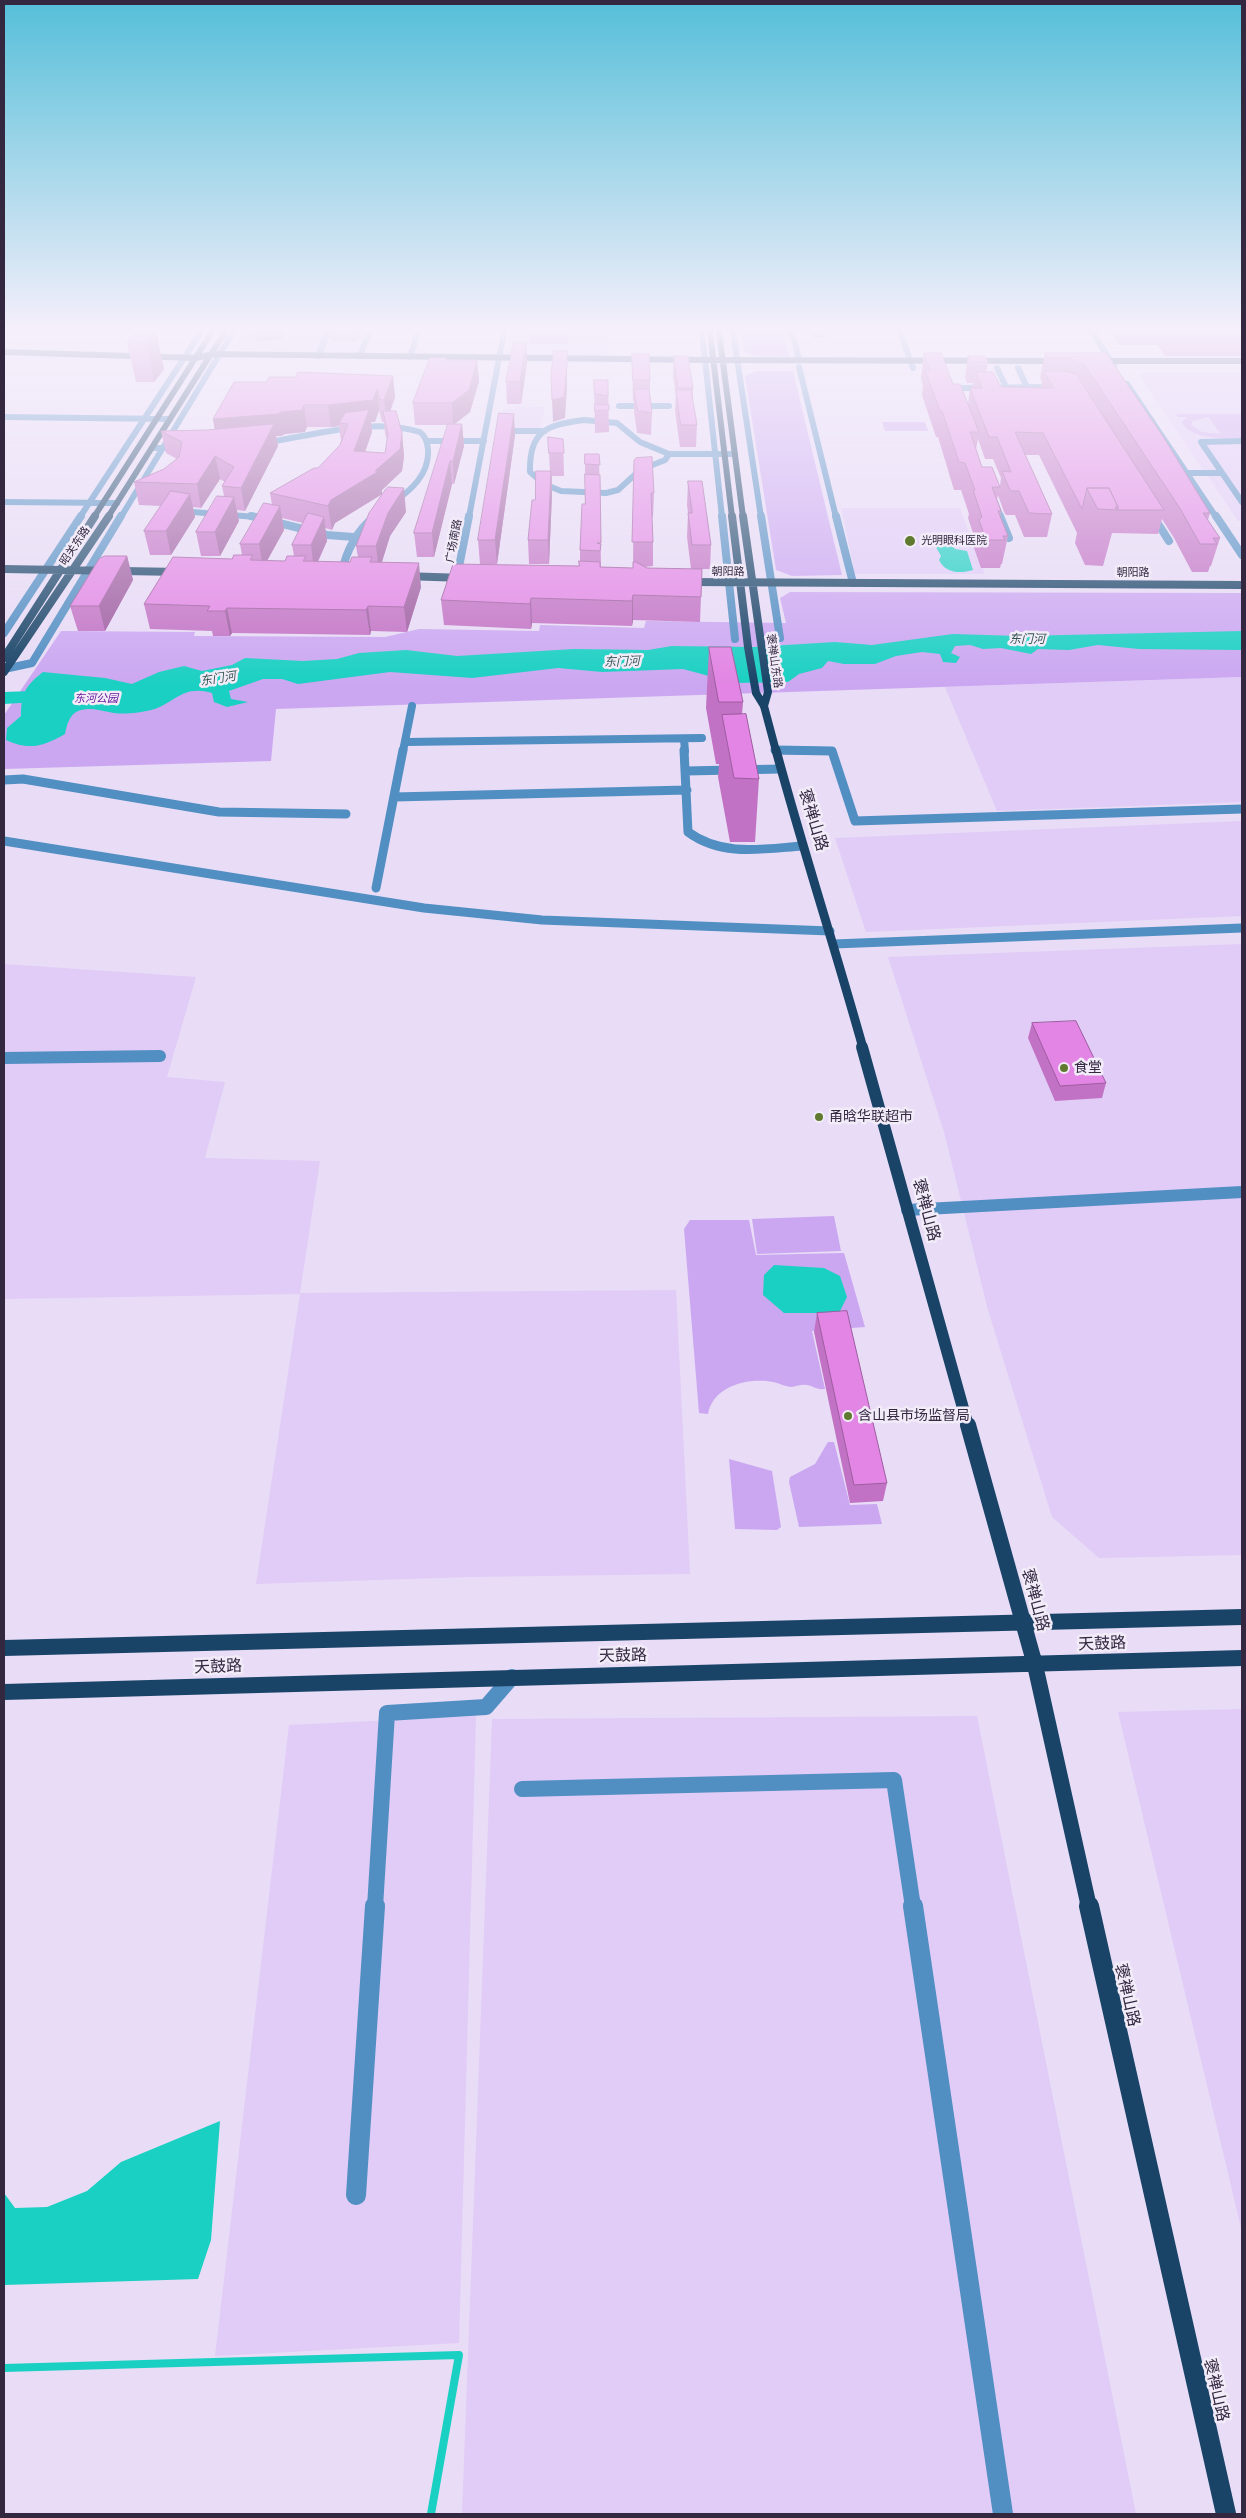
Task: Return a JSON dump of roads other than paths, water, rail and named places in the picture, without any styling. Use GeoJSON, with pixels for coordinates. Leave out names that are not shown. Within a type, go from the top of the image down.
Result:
{"type":"FeatureCollection","features":[{"type":"Feature","properties":{"kind":"main road","name":"昭关东路"},"geometry":{"type":"LineString","coordinates":[[4,658],[137,450]]}},
{"type":"Feature","properties":{"kind":"main road","name":"昭关东路"},"geometry":{"type":"LineString","coordinates":[[4,669],[13,661],[151,450]]}},
{"type":"Feature","properties":{"kind":"main road","name":"褒禅山东路"},"geometry":{"type":"LineString","coordinates":[[723,450],[754,687],[764,706]]}},
{"type":"Feature","properties":{"kind":"main road","name":"褒禅山东路"},"geometry":{"type":"LineString","coordinates":[[734,450],[768,692],[764,706]]}},
{"type":"Feature","properties":{"kind":"main road"},"geometry":{"type":"LineString","coordinates":[[4,570],[186,572]]}},
{"type":"Feature","properties":{"kind":"main road"},"geometry":{"type":"LineString","coordinates":[[331,575],[351,575]]}},
{"type":"Feature","properties":{"kind":"main road"},"geometry":{"type":"LineString","coordinates":[[399,576],[476,578]]}},
{"type":"Feature","properties":{"kind":"main road","name":"朝阳路"},"geometry":{"type":"LineString","coordinates":[[672,582],[1242,585]]}},
{"type":"Feature","properties":{"kind":"main road","name":"褒禅山路"},"geometry":{"type":"LineString","coordinates":[[764,706],[802,846],[832,938],[1035,1665],[1226,2514]]}},
{"type":"Feature","properties":{"kind":"main road","name":"天鼓路"},"geometry":{"type":"LineString","coordinates":[[4,1648],[1242,1617]]}},
{"type":"Feature","properties":{"kind":"main road","name":"天鼓路"},"geometry":{"type":"LineString","coordinates":[[4,1692],[1242,1658]]}},
{"type":"Feature","properties":{"kind":"street"},"geometry":{"type":"LineString","coordinates":[[4,633],[125,450]]}},
{"type":"Feature","properties":{"kind":"street"},"geometry":{"type":"LineString","coordinates":[[4,669],[32,664],[162,450]]}},
{"type":"Feature","properties":{"kind":"street"},"geometry":{"type":"LineString","coordinates":[[341,575],[345,556],[354,537],[370,519],[397,500],[423,474],[429,463],[428,450]]}},
{"type":"Feature","properties":{"kind":"street","name":"广场南路"},"geometry":{"type":"LineString","coordinates":[[457,578],[482,450]]}},
{"type":"Feature","properties":{"kind":"street"},"geometry":{"type":"LineString","coordinates":[[532,450],[530,472],[544,484],[561,491],[594,493],[618,490],[640,470],[665,460],[668,454]]}},
{"type":"Feature","properties":{"kind":"street"},"geometry":{"type":"LineString","coordinates":[[663,450],[668,454],[735,454]]}},
{"type":"Feature","properties":{"kind":"street"},"geometry":{"type":"LineString","coordinates":[[715,450],[735,639]]}},
{"type":"Feature","properties":{"kind":"street"},"geometry":{"type":"LineString","coordinates":[[751,450],[780,638]]}},
{"type":"Feature","properties":{"kind":"street"},"geometry":{"type":"LineString","coordinates":[[820,450],[853,583]]}},
{"type":"Feature","properties":{"kind":"street"},"geometry":{"type":"LineString","coordinates":[[1172,450],[1242,555]]}},
{"type":"Feature","properties":{"kind":"street"},"geometry":{"type":"LineString","coordinates":[[1206,450],[1242,502]]}},
{"type":"Feature","properties":{"kind":"street"},"geometry":{"type":"LineString","coordinates":[[1188,473],[1222,473]]}},
{"type":"Feature","properties":{"kind":"street"},"geometry":{"type":"LineString","coordinates":[[993,495],[1008,538]]}},
{"type":"Feature","properties":{"kind":"street"},"geometry":{"type":"LineString","coordinates":[[4,502],[117,503]]}},
{"type":"Feature","properties":{"kind":"street"},"geometry":{"type":"LineString","coordinates":[[1144,502],[1169,541]]}},
{"type":"Feature","properties":{"kind":"street"},"geometry":{"type":"LineString","coordinates":[[180,511],[248,515],[328,534],[354,537]]}},
{"type":"Feature","properties":{"kind":"street"},"geometry":{"type":"LineString","coordinates":[[376,888],[412,706]]}},
{"type":"Feature","properties":{"kind":"street"},"geometry":{"type":"LineString","coordinates":[[405,742],[702,738]]}},
{"type":"Feature","properties":{"kind":"street"},"geometry":{"type":"LineString","coordinates":[[684,739],[688,832],[696,840],[708,845],[736,849],[802,846]]}},
{"type":"Feature","properties":{"kind":"street"},"geometry":{"type":"LineString","coordinates":[[775,750],[832,751],[855,821],[1242,809]]}},
{"type":"Feature","properties":{"kind":"street"},"geometry":{"type":"LineString","coordinates":[[686,771],[780,769]]}},
{"type":"Feature","properties":{"kind":"street"},"geometry":{"type":"LineString","coordinates":[[4,780],[23,779],[219,812],[346,814]]}},
{"type":"Feature","properties":{"kind":"street"},"geometry":{"type":"LineString","coordinates":[[394,797],[687,790]]}},
{"type":"Feature","properties":{"kind":"street"},"geometry":{"type":"LineString","coordinates":[[4,841],[424,908],[542,920],[832,938],[1242,928]]}},
{"type":"Feature","properties":{"kind":"street"},"geometry":{"type":"LineString","coordinates":[[4,1058],[160,1056]]}},
{"type":"Feature","properties":{"kind":"street"},"geometry":{"type":"LineString","coordinates":[[908,1210],[1242,1192]]}},
{"type":"Feature","properties":{"kind":"street"},"geometry":{"type":"LineString","coordinates":[[356,2195],[387,1713],[486,1707],[512,1677]]}},
{"type":"Feature","properties":{"kind":"street"},"geometry":{"type":"LineString","coordinates":[[522,1788],[894,1780],[1003,2514]]}},
{"type":"Feature","properties":{"kind":"water"},"geometry":{"type":"Polygon","coordinates":[[[947,539],[955,549],[967,551],[973,570],[963,572],[945,568],[939,560],[941,556],[933,542],[947,539]]]}},
{"type":"Feature","properties":{"kind":"water"},"geometry":{"type":"Polygon","coordinates":[[[1242,631],[1242,650],[1139,649],[1098,645],[1069,650],[1038,649],[1031,654],[1001,648],[983,649],[970,645],[955,646],[951,653],[960,657],[956,663],[943,662],[940,654],[922,652],[896,656],[875,664],[844,664],[828,661],[822,668],[799,674],[788,682],[735,683],[683,669],[602,672],[558,668],[472,678],[390,672],[298,684],[282,679],[263,679],[229,691],[231,699],[248,702],[227,707],[214,702],[212,693],[193,691],[160,707],[141,712],[119,713],[90,709],[78,711],[70,718],[65,734],[37,746],[22,745],[6,740],[7,728],[21,716],[25,691],[43,672],[105,678],[132,684],[159,672],[184,666],[202,671],[232,665],[245,658],[303,661],[337,659],[359,653],[406,650],[457,656],[574,649],[648,650],[672,646],[753,647],[835,642],[872,645],[953,634],[1019,636],[1242,631]]]}},
{"type":"Feature","properties":{"kind":"water"},"geometry":{"type":"Polygon","coordinates":[[[774,1265],[824,1268],[840,1276],[847,1297],[839,1313],[784,1313],[763,1295],[764,1275],[774,1265]]]}},
{"type":"Feature","properties":{"kind":"water"},"geometry":{"type":"Polygon","coordinates":[[[220,2121],[211,2240],[198,2279],[4,2285],[4,2193],[15,2208],[47,2207],[87,2191],[121,2162],[220,2121]]]}},
{"type":"Feature","properties":{"kind":"waterway","name":"东门河"},"geometry":{"type":"LineString","coordinates":[[4,698],[62,696]]}},
{"type":"Feature","properties":{"kind":"waterway"},"geometry":{"type":"LineString","coordinates":[[4,2368],[459,2355],[431,2514]]}},
{"type":"Feature","properties":{"kind":"place","name":"光明眼科医院"},"geometry":{"type":"Point","coordinates":[910,541]}},
{"type":"Feature","properties":{"kind":"place","name":"食堂"},"geometry":{"type":"Point","coordinates":[1064,1068]}},
{"type":"Feature","properties":{"kind":"place","name":"甬晗华联超市"},"geometry":{"type":"Point","coordinates":[819,1117]}},
{"type":"Feature","properties":{"kind":"place","name":"含山县市场监督局"},"geometry":{"type":"Point","coordinates":[848,1416]}},
{"type":"Feature","properties":{"kind":"park label","name":"东河公园"},"geometry":{"type":"Point","coordinates":[96,699]}}]}
